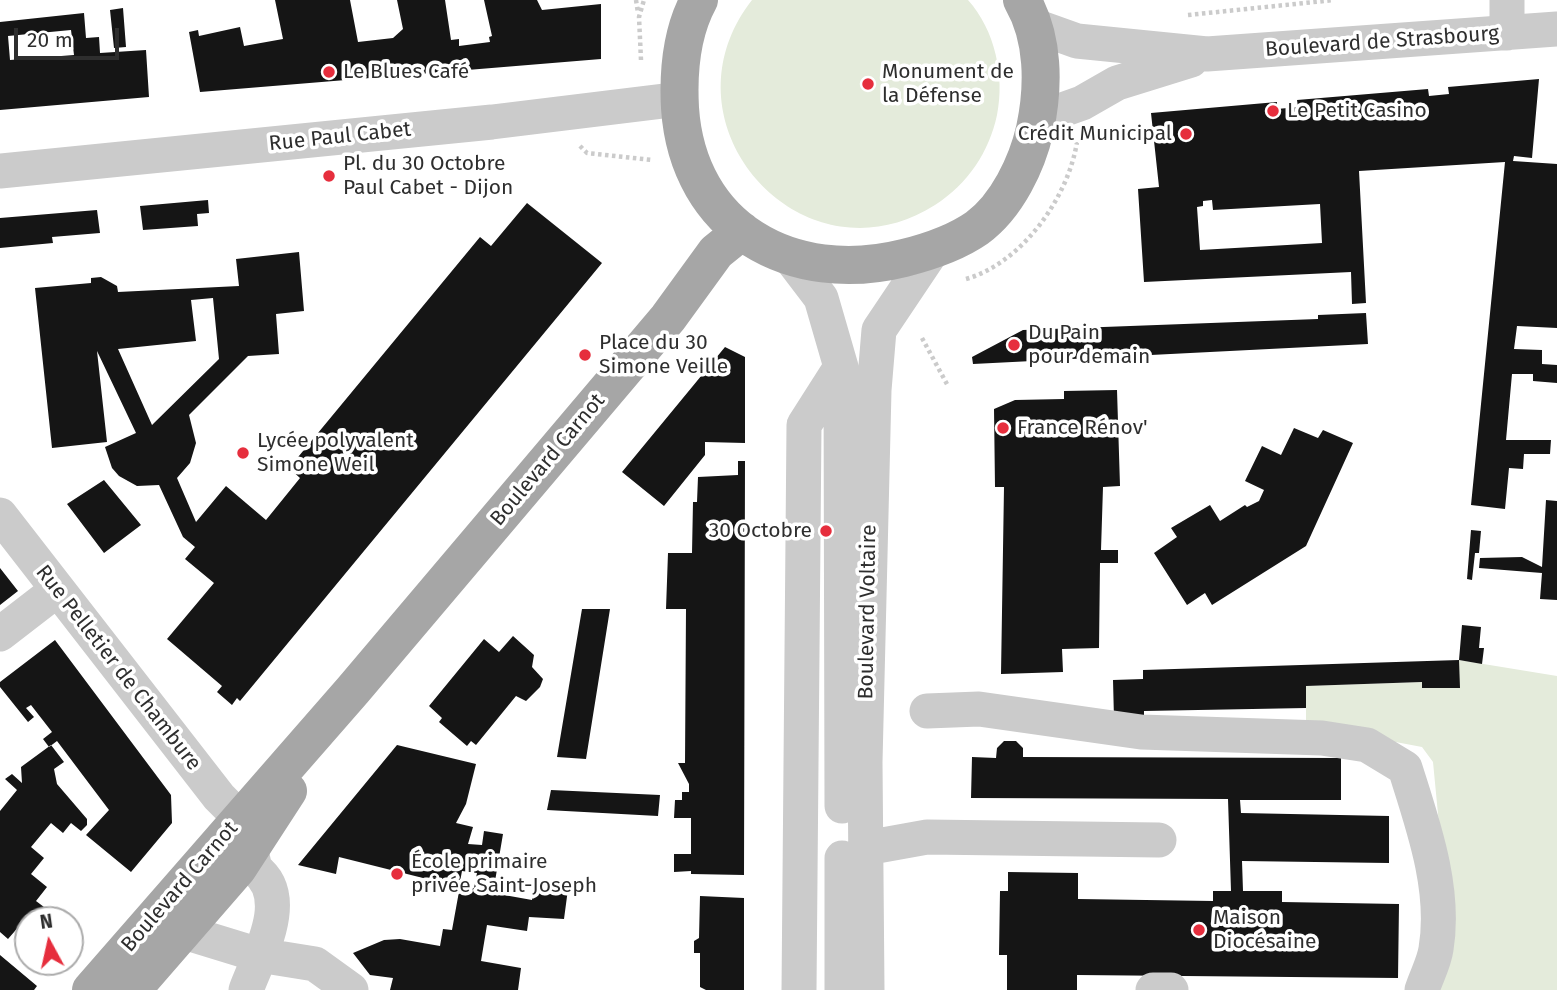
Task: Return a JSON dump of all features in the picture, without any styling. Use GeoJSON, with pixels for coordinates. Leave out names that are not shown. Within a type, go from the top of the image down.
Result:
{"type":"FeatureCollection","features":[{"type":"Feature","properties":{"kind":"main road"},"geometry":{"type":"LineString","coordinates":[[699,0],[680,17],[679,70],[663,101],[682,136],[695,172],[715,204],[741,231],[762,246],[824,266],[884,263],[932,251],[977,228],[998,207],[1030,150],[1037,120],[1040,56],[1029,13]]}},
{"type":"Feature","properties":{"kind":"main road","name":"Boulevard Carnot"},"geometry":{"type":"LineString","coordinates":[[132,990],[184,932],[245,834],[353,690],[668,318],[716,252],[741,231]]}},
{"type":"Feature","properties":{"kind":"main road","name":"Boulevard Carnot"},"geometry":{"type":"LineString","coordinates":[[91,990],[207,859],[245,834]]}},
{"type":"Feature","properties":{"kind":"street"},"geometry":{"type":"LineString","coordinates":[[1029,13],[1077,41],[1208,54]]}},
{"type":"Feature","properties":{"kind":"street","name":"Boulevard de Strasbourg"},"geometry":{"type":"LineString","coordinates":[[1208,54],[1507,17],[1557,29]]}},
{"type":"Feature","properties":{"kind":"street"},"geometry":{"type":"LineString","coordinates":[[1037,120],[1082,103],[1117,83],[1208,54]]}},
{"type":"Feature","properties":{"kind":"street","name":"Rue Paul Cabet"},"geometry":{"type":"LineString","coordinates":[[0,171],[492,122],[663,101]]}},
{"type":"Feature","properties":{"kind":"street","name":"Boulevard Voltaire"},"geometry":{"type":"LineString","coordinates":[[867,990],[867,597],[874,390],[879,330],[932,251]]}},
{"type":"Feature","properties":{"kind":"street","name":"Boulevard Voltaire"},"geometry":{"type":"LineString","coordinates":[[789,256],[821,298],[841,367],[842,990]]}},
{"type":"Feature","properties":{"kind":"street"},"geometry":{"type":"LineString","coordinates":[[799,990],[804,425],[841,367]]}},
{"type":"Feature","properties":{"kind":"street","name":"Rue Pelletier de Chambure"},"geometry":{"type":"LineString","coordinates":[[0,515],[245,834],[255,869],[266,877],[275,909],[246,990]]}},
{"type":"Feature","properties":{"kind":"street"},"geometry":{"type":"LineString","coordinates":[[0,634],[57,590]]}},
{"type":"Feature","properties":{"kind":"street"},"geometry":{"type":"LineString","coordinates":[[927,710],[979,709],[1141,732],[1322,738],[1367,745],[1405,768],[1425,833],[1437,900],[1436,950],[1422,990]]}},
{"type":"Feature","properties":{"kind":"street"},"geometry":{"type":"LineString","coordinates":[[866,848],[927,837],[1159,840]]}},
{"type":"Feature","properties":{"kind":"street"},"geometry":{"type":"LineString","coordinates":[[184,932],[259,955],[315,964],[351,990]]}},
{"type":"Feature","properties":{"kind":"street"},"geometry":{"type":"LineString","coordinates":[[1153,990],[1171,990]]}},
{"type":"Feature","properties":{"kind":"path"},"geometry":{"type":"LineString","coordinates":[[636,0],[663,101],[658,167]]}},
{"type":"Feature","properties":{"kind":"path"},"geometry":{"type":"LineString","coordinates":[[639,17],[644,0]]}},
{"type":"Feature","properties":{"kind":"path"},"geometry":{"type":"LineString","coordinates":[[1178,16],[1334,0]]}},
{"type":"Feature","properties":{"kind":"path"},"geometry":{"type":"LineString","coordinates":[[960,281],[1011,255],[1035,231],[1070,167],[1082,103]]}},
{"type":"Feature","properties":{"kind":"path"},"geometry":{"type":"LineString","coordinates":[[922,338],[948,386]]}},
{"type":"Feature","properties":{"kind":"green space"},"geometry":{"type":"Polygon","coordinates":[[[752,0],[968,0],[991,39],[1000,85],[997,115],[989,142],[967,177],[935,205],[885,225],[837,226],[794,210],[758,180],[732,142],[721,96],[727,48],[752,0]]]}},
{"type":"Feature","properties":{"kind":"green space"},"geometry":{"type":"Polygon","coordinates":[[[1459,660],[1557,676],[1557,990],[1431,990],[1451,949],[1433,762],[1422,747],[1306,725],[1306,686],[1422,682],[1423,688],[1459,688],[1459,660]]]}},
{"type":"Feature","properties":{"kind":"building"},"geometry":{"type":"Polygon","coordinates":[[[275,0],[350,0],[358,42],[393,38],[403,29],[397,0],[445,0],[451,40],[459,39],[459,46],[490,42],[489,37],[492,36],[484,0],[537,0],[542,10],[601,4],[601,59],[200,92],[189,32],[198,30],[199,36],[240,27],[244,46],[283,39],[275,0]]]}},
{"type":"Feature","properties":{"kind":"building"},"geometry":{"type":"Polygon","coordinates":[[[123,8],[126,47],[114,48],[110,10],[123,8]]]}},
{"type":"Feature","properties":{"kind":"building"},"geometry":{"type":"Polygon","coordinates":[[[84,13],[86,38],[99,37],[100,53],[146,50],[149,97],[0,110],[0,22],[84,13]],[[71,30],[8,36],[10,60],[74,55],[71,30]]]}},
{"type":"Feature","properties":{"kind":"building"},"geometry":{"type":"Polygon","coordinates":[[[1539,79],[1532,158],[1514,156],[1513,161],[1557,164],[1557,328],[1517,326],[1514,349],[1542,350],[1542,364],[1557,365],[1557,383],[1533,381],[1533,374],[1512,374],[1506,440],[1551,440],[1550,454],[1524,454],[1523,469],[1509,468],[1505,509],[1471,505],[1505,162],[1359,171],[1366,303],[1352,304],[1351,272],[1144,282],[1138,189],[1159,187],[1151,113],[1277,102],[1277,109],[1298,107],[1297,100],[1428,89],[1429,96],[1449,94],[1448,87],[1539,79]],[[1212,200],[1203,201],[1203,206],[1197,207],[1200,250],[1322,243],[1320,204],[1213,210],[1212,200]]]}},
{"type":"Feature","properties":{"kind":"building"},"geometry":{"type":"Polygon","coordinates":[[[208,200],[209,213],[197,214],[198,226],[143,230],[140,206],[208,200]]]}},
{"type":"Feature","properties":{"kind":"building"},"geometry":{"type":"Polygon","coordinates":[[[527,203],[602,263],[240,701],[237,698],[232,705],[217,692],[222,686],[167,639],[214,583],[185,559],[195,547],[183,537],[159,485],[137,486],[119,476],[112,468],[105,447],[136,433],[97,351],[107,442],[52,448],[35,288],[91,283],[91,278],[101,277],[117,286],[118,292],[239,286],[236,259],[299,252],[304,311],[276,314],[279,354],[248,356],[189,415],[196,443],[190,463],[177,478],[196,522],[226,486],[266,520],[300,478],[289,468],[480,237],[491,246],[527,203]],[[213,298],[191,300],[196,341],[118,349],[152,425],[219,359],[213,298]]]}},
{"type":"Feature","properties":{"kind":"building"},"geometry":{"type":"Polygon","coordinates":[[[97,210],[100,233],[52,237],[53,243],[0,248],[0,218],[97,210]]]}},
{"type":"Feature","properties":{"kind":"building"},"geometry":{"type":"Polygon","coordinates":[[[1366,313],[1368,344],[973,364],[972,357],[1023,330],[1318,319],[1318,315],[1366,313]]]}},
{"type":"Feature","properties":{"kind":"building"},"geometry":{"type":"Polygon","coordinates":[[[725,347],[745,357],[745,443],[705,442],[705,455],[664,506],[622,472],[725,347]]]}},
{"type":"Feature","properties":{"kind":"building"},"geometry":{"type":"Polygon","coordinates":[[[1117,390],[1120,486],[1103,487],[1101,550],[1118,550],[1118,563],[1100,563],[1099,648],[1062,649],[1063,672],[1001,674],[1004,487],[995,487],[994,409],[1015,400],[1064,399],[1064,391],[1117,390]]]}},
{"type":"Feature","properties":{"kind":"building"},"geometry":{"type":"Polygon","coordinates":[[[1294,428],[1318,438],[1323,430],[1353,443],[1306,546],[1212,605],[1205,593],[1187,605],[1154,553],[1177,537],[1171,528],[1210,505],[1220,521],[1245,505],[1247,507],[1259,501],[1264,490],[1245,481],[1262,446],[1281,455],[1294,428]]]}},
{"type":"Feature","properties":{"kind":"building"},"geometry":{"type":"Polygon","coordinates":[[[738,461],[745,461],[744,875],[674,872],[674,854],[691,854],[691,818],[674,818],[675,800],[682,800],[682,792],[689,792],[689,784],[678,763],[685,763],[686,609],[666,609],[668,553],[692,553],[693,502],[697,502],[698,477],[738,475],[738,461]]]}},
{"type":"Feature","properties":{"kind":"building"},"geometry":{"type":"Polygon","coordinates":[[[104,480],[141,525],[104,553],[67,504],[104,480]]]}},
{"type":"Feature","properties":{"kind":"building"},"geometry":{"type":"Polygon","coordinates":[[[1546,500],[1557,501],[1557,600],[1540,599],[1542,573],[1479,568],[1480,558],[1522,557],[1542,567],[1546,500]]]}},
{"type":"Feature","properties":{"kind":"building"},"geometry":{"type":"Polygon","coordinates":[[[1471,530],[1481,531],[1472,580],[1467,579],[1471,530]]]}},
{"type":"Feature","properties":{"kind":"building"},"geometry":{"type":"Polygon","coordinates":[[[0,568],[18,591],[0,605],[0,568]]]}},
{"type":"Feature","properties":{"kind":"building"},"geometry":{"type":"Polygon","coordinates":[[[582,609],[610,609],[586,759],[557,757],[582,609]]]}},
{"type":"Feature","properties":{"kind":"building"},"geometry":{"type":"Polygon","coordinates":[[[1462,625],[1481,627],[1479,648],[1484,648],[1482,664],[1459,660],[1462,625]]]}},
{"type":"Feature","properties":{"kind":"building"},"geometry":{"type":"Polygon","coordinates":[[[513,636],[534,655],[532,667],[543,679],[540,687],[526,701],[516,696],[476,745],[471,741],[467,746],[439,722],[442,718],[429,706],[484,639],[499,652],[513,636]]]}},
{"type":"Feature","properties":{"kind":"building"},"geometry":{"type":"Polygon","coordinates":[[[55,640],[171,795],[172,823],[131,872],[86,835],[109,810],[57,741],[49,747],[43,739],[52,732],[31,705],[26,708],[34,717],[28,722],[0,687],[0,682],[55,640]]]}},
{"type":"Feature","properties":{"kind":"building"},"geometry":{"type":"Polygon","coordinates":[[[1459,660],[1460,688],[1422,688],[1422,682],[1306,686],[1306,708],[1144,711],[1144,719],[1114,719],[1113,680],[1143,679],[1143,670],[1459,660]]]}},
{"type":"Feature","properties":{"kind":"building"},"geometry":{"type":"Polygon","coordinates":[[[1004,741],[1016,741],[1023,748],[1023,757],[1341,758],[1341,800],[1240,800],[1241,813],[1389,816],[1389,863],[1242,861],[1243,891],[1282,891],[1282,902],[1399,904],[1398,978],[1077,975],[1077,990],[1007,990],[1007,955],[999,955],[1000,891],[1008,891],[1008,872],[1078,873],[1078,899],[1213,901],[1213,891],[1231,891],[1228,799],[971,798],[972,757],[996,758],[997,748],[1004,741]]]}},
{"type":"Feature","properties":{"kind":"building"},"geometry":{"type":"Polygon","coordinates":[[[51,745],[64,762],[54,769],[57,784],[87,819],[87,825],[81,831],[71,823],[63,833],[51,823],[31,847],[44,858],[31,874],[47,887],[36,901],[43,906],[14,906],[14,932],[8,939],[0,932],[0,811],[17,790],[5,779],[12,774],[22,783],[21,767],[51,745]]]}},
{"type":"Feature","properties":{"kind":"building","name":"École primaire privée Saint-Joseph"},"geometry":{"type":"Polygon","coordinates":[[[397,745],[476,764],[466,804],[456,823],[473,827],[468,844],[482,845],[484,831],[503,834],[493,893],[532,900],[534,887],[568,889],[564,919],[529,917],[527,931],[487,925],[481,961],[521,968],[518,990],[390,990],[393,978],[370,975],[353,953],[384,940],[400,939],[440,946],[443,929],[452,930],[460,886],[474,888],[477,873],[462,871],[459,887],[339,857],[336,874],[298,865],[397,745]]]}},
{"type":"Feature","properties":{"kind":"building"},"geometry":{"type":"Polygon","coordinates":[[[551,790],[660,795],[658,816],[547,810],[551,790]]]}},
{"type":"Feature","properties":{"kind":"building"},"geometry":{"type":"Polygon","coordinates":[[[700,896],[744,898],[744,990],[706,990],[700,987],[700,953],[694,953],[694,941],[699,938],[700,896]]]}},
{"type":"Feature","properties":{"kind":"building"},"geometry":{"type":"Polygon","coordinates":[[[0,955],[14,967],[14,976],[25,976],[37,986],[34,990],[0,990],[0,955]]]}},
{"type":"Feature","properties":{"kind":"place","name":"Le Blues Café"},"geometry":{"type":"Point","coordinates":[329,72]}},
{"type":"Feature","properties":{"kind":"place","name":"Monument de la Défense"},"geometry":{"type":"Point","coordinates":[868,84]}},
{"type":"Feature","properties":{"kind":"place","name":"Le Petit Casino"},"geometry":{"type":"Point","coordinates":[1273,111]}},
{"type":"Feature","properties":{"kind":"place","name":"Crédit Municipal"},"geometry":{"type":"Point","coordinates":[1186,134]}},
{"type":"Feature","properties":{"kind":"place","name":"Pl. du 30 Octobre Paul Cabet - Dijon"},"geometry":{"type":"Point","coordinates":[329,176]}},
{"type":"Feature","properties":{"kind":"place","name":"Du Pain pour demain"},"geometry":{"type":"Point","coordinates":[1014,345]}},
{"type":"Feature","properties":{"kind":"place","name":"Place du 30 Simone Veille"},"geometry":{"type":"Point","coordinates":[585,355]}},
{"type":"Feature","properties":{"kind":"place","name":"France Rénov'"},"geometry":{"type":"Point","coordinates":[1003,428]}},
{"type":"Feature","properties":{"kind":"place","name":"Lycée polyvalent Simone Weil"},"geometry":{"type":"Point","coordinates":[243,453]}},
{"type":"Feature","properties":{"kind":"place","name":"30 Octobre"},"geometry":{"type":"Point","coordinates":[826,531]}},
{"type":"Feature","properties":{"kind":"place","name":"École primaire privée Saint-Joseph"},"geometry":{"type":"Point","coordinates":[397,874]}},
{"type":"Feature","properties":{"kind":"place","name":"Maison Diocésaine"},"geometry":{"type":"Point","coordinates":[1199,930]}}]}
